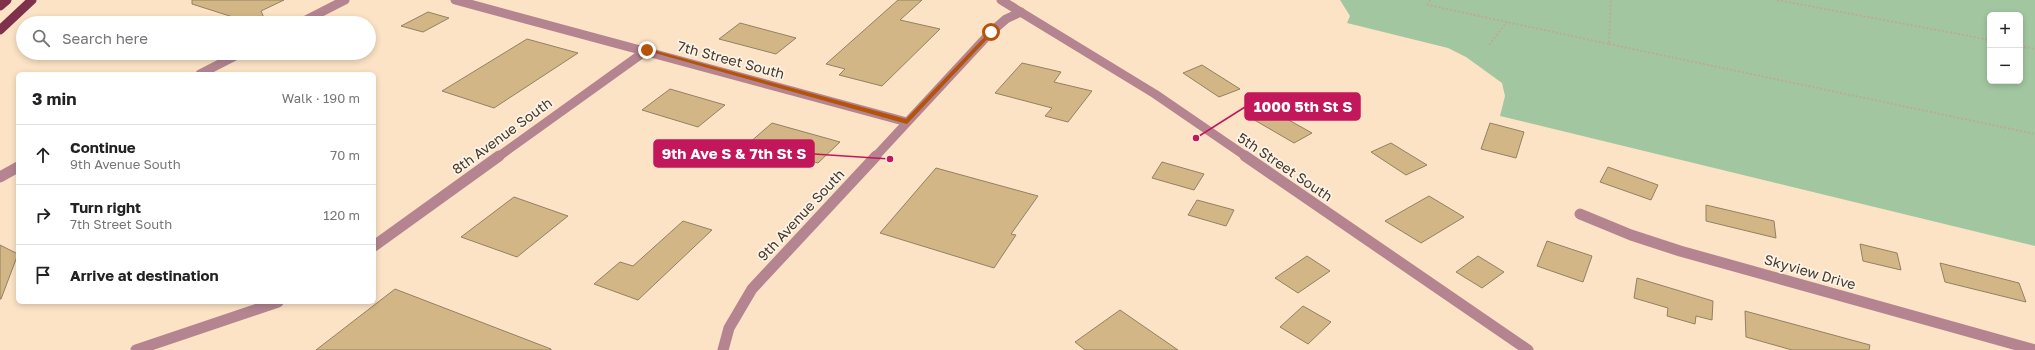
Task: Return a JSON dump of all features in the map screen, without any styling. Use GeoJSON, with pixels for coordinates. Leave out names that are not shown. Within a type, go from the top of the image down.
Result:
{"type":"FeatureCollection","features":[{"type":"Feature","properties":{"kind":"main road"},"geometry":{"type":"LineString","coordinates":[[0,6],[7,0]]}},
{"type":"Feature","properties":{"kind":"main road"},"geometry":{"type":"LineString","coordinates":[[0,30],[32,0]]}},
{"type":"Feature","properties":{"kind":"street"},"geometry":{"type":"LineString","coordinates":[[314,16],[345,0]]}},
{"type":"Feature","properties":{"kind":"street","name":"7th Street South"},"geometry":{"type":"LineString","coordinates":[[455,0],[647,50],[907,122]]}},
{"type":"Feature","properties":{"kind":"street","name":"5th Street South"},"geometry":{"type":"LineString","coordinates":[[1001,0],[1155,94],[1528,350]]}},
{"type":"Feature","properties":{"kind":"street","name":"9th Avenue South"},"geometry":{"type":"LineString","coordinates":[[722,350],[729,328],[752,289],[991,32],[1006,19],[1021,12]]}},
{"type":"Feature","properties":{"kind":"street","name":"8th Avenue South"},"geometry":{"type":"LineString","coordinates":[[376,245],[647,50]]}},
{"type":"Feature","properties":{"kind":"street"},"geometry":{"type":"LineString","coordinates":[[204,72],[227,60]]}},
{"type":"Feature","properties":{"kind":"street"},"geometry":{"type":"LineString","coordinates":[[0,177],[16,168]]}},
{"type":"Feature","properties":{"kind":"street","name":"Skyview Drive"},"geometry":{"type":"LineString","coordinates":[[1580,214],[1631,235],[1680,251],[2035,350]]}},
{"type":"Feature","properties":{"kind":"street"},"geometry":{"type":"LineString","coordinates":[[136,350],[272,304]]}},
{"type":"Feature","properties":{"kind":"path"},"geometry":{"type":"LineString","coordinates":[[1430,0],[1428,5],[2035,134]]}},
{"type":"Feature","properties":{"kind":"path"},"geometry":{"type":"LineString","coordinates":[[1609,44],[1611,0]]}},
{"type":"Feature","properties":{"kind":"path"},"geometry":{"type":"LineString","coordinates":[[1777,0],[1987,39]]}},
{"type":"Feature","properties":{"kind":"path"},"geometry":{"type":"LineString","coordinates":[[1489,45],[1506,22]]}},
{"type":"Feature","properties":{"kind":"path"},"geometry":{"type":"LineString","coordinates":[[2023,47],[2035,49]]}},
{"type":"Feature","properties":{"kind":"green space"},"geometry":{"type":"Polygon","coordinates":[[[1340,0],[2035,0],[2035,246],[1500,116],[1505,96],[1502,83],[1466,57],[1448,48],[1347,23],[1350,16],[1340,0]]]}},
{"type":"Feature","properties":{"kind":"building"},"geometry":{"type":"Polygon","coordinates":[[[192,0],[284,0],[261,11],[263,16],[230,16],[192,4],[192,0]]]}},
{"type":"Feature","properties":{"kind":"building"},"geometry":{"type":"Polygon","coordinates":[[[898,0],[922,0],[900,20],[940,29],[882,86],[839,75],[845,69],[826,64],[898,0]]]}},
{"type":"Feature","properties":{"kind":"building"},"geometry":{"type":"Polygon","coordinates":[[[428,12],[449,18],[423,32],[401,26],[428,12]]]}},
{"type":"Feature","properties":{"kind":"building"},"geometry":{"type":"Polygon","coordinates":[[[740,23],[796,38],[776,54],[719,39],[740,23]]]}},
{"type":"Feature","properties":{"kind":"building"},"geometry":{"type":"Polygon","coordinates":[[[527,39],[578,53],[494,108],[442,91],[527,39]]]}},
{"type":"Feature","properties":{"kind":"building"},"geometry":{"type":"Polygon","coordinates":[[[1022,63],[1061,72],[1054,82],[1092,91],[1068,122],[1045,116],[1052,108],[995,93],[1022,63]]]}},
{"type":"Feature","properties":{"kind":"building"},"geometry":{"type":"Polygon","coordinates":[[[1202,65],[1240,89],[1219,97],[1183,73],[1202,65]]]}},
{"type":"Feature","properties":{"kind":"building"},"geometry":{"type":"Polygon","coordinates":[[[670,89],[725,105],[698,127],[642,110],[670,89]]]}},
{"type":"Feature","properties":{"kind":"building"},"geometry":{"type":"Polygon","coordinates":[[[1269,109],[1312,133],[1294,143],[1251,118],[1269,109]]]}},
{"type":"Feature","properties":{"kind":"building"},"geometry":{"type":"Polygon","coordinates":[[[772,123],[840,142],[818,163],[749,143],[772,123]]]}},
{"type":"Feature","properties":{"kind":"building"},"geometry":{"type":"Polygon","coordinates":[[[1490,123],[1524,132],[1516,158],[1481,149],[1490,123]]]}},
{"type":"Feature","properties":{"kind":"building"},"geometry":{"type":"Polygon","coordinates":[[[1391,143],[1427,165],[1406,175],[1371,152],[1391,143]]]}},
{"type":"Feature","properties":{"kind":"building"},"geometry":{"type":"Polygon","coordinates":[[[1162,162],[1204,174],[1194,190],[1152,178],[1162,162]]]}},
{"type":"Feature","properties":{"kind":"building"},"geometry":{"type":"Polygon","coordinates":[[[1608,167],[1658,185],[1651,200],[1600,182],[1608,167]]]}},
{"type":"Feature","properties":{"kind":"building"},"geometry":{"type":"Polygon","coordinates":[[[936,168],[1038,196],[1011,234],[1016,235],[994,268],[880,233],[936,168]]]}},
{"type":"Feature","properties":{"kind":"building"},"geometry":{"type":"Polygon","coordinates":[[[1429,196],[1464,217],[1421,243],[1385,221],[1429,196]]]}},
{"type":"Feature","properties":{"kind":"building"},"geometry":{"type":"Polygon","coordinates":[[[514,197],[568,216],[517,257],[461,237],[514,197]]]}},
{"type":"Feature","properties":{"kind":"building"},"geometry":{"type":"Polygon","coordinates":[[[1197,200],[1234,210],[1226,226],[1188,215],[1197,200]]]}},
{"type":"Feature","properties":{"kind":"building"},"geometry":{"type":"Polygon","coordinates":[[[1706,205],[1774,221],[1776,238],[1706,221],[1706,205]]]}},
{"type":"Feature","properties":{"kind":"building"},"geometry":{"type":"Polygon","coordinates":[[[683,221],[712,230],[638,300],[594,284],[620,262],[633,266],[683,221]]]}},
{"type":"Feature","properties":{"kind":"building"},"geometry":{"type":"Polygon","coordinates":[[[1547,241],[1592,256],[1583,282],[1537,266],[1547,241]]]}},
{"type":"Feature","properties":{"kind":"building"},"geometry":{"type":"Polygon","coordinates":[[[1860,244],[1897,253],[1901,270],[1863,261],[1860,244]]]}},
{"type":"Feature","properties":{"kind":"building"},"geometry":{"type":"Polygon","coordinates":[[[0,245],[16,253],[16,259],[0,299],[0,245]]]}},
{"type":"Feature","properties":{"kind":"building"},"geometry":{"type":"Polygon","coordinates":[[[1307,256],[1330,271],[1298,293],[1275,278],[1307,256]]]}},
{"type":"Feature","properties":{"kind":"building"},"geometry":{"type":"Polygon","coordinates":[[[1478,256],[1504,272],[1482,288],[1456,272],[1478,256]]]}},
{"type":"Feature","properties":{"kind":"building"},"geometry":{"type":"Polygon","coordinates":[[[1940,263],[2019,283],[2026,302],[1945,282],[1940,263]]]}},
{"type":"Feature","properties":{"kind":"building"},"geometry":{"type":"Polygon","coordinates":[[[1637,278],[1713,301],[1712,320],[1696,316],[1695,324],[1667,316],[1668,308],[1634,298],[1637,278]]]}},
{"type":"Feature","properties":{"kind":"building"},"geometry":{"type":"Polygon","coordinates":[[[395,289],[551,350],[316,350],[395,289]]]}},
{"type":"Feature","properties":{"kind":"building"},"geometry":{"type":"Polygon","coordinates":[[[1303,306],[1331,322],[1308,344],[1280,327],[1303,306]]]}},
{"type":"Feature","properties":{"kind":"building"},"geometry":{"type":"Polygon","coordinates":[[[1120,310],[1178,350],[1085,350],[1075,342],[1120,310]]]}},
{"type":"Feature","properties":{"kind":"building"},"geometry":{"type":"Polygon","coordinates":[[[1745,311],[1870,345],[1869,350],[1792,350],[1746,337],[1745,311]]]}},
{"type":"Feature","properties":{"kind":"place","name":"1000 5th St S"},"geometry":{"type":"Point","coordinates":[1196,138]}},
{"type":"Feature","properties":{"kind":"place","name":"9th Ave S & 7th St S"},"geometry":{"type":"Point","coordinates":[890,159]}},
{"type":"Feature","properties":{"kind":"route"},"geometry":{"type":"LineString","coordinates":[[647,50],[907,122],[991,32]]}}]}
